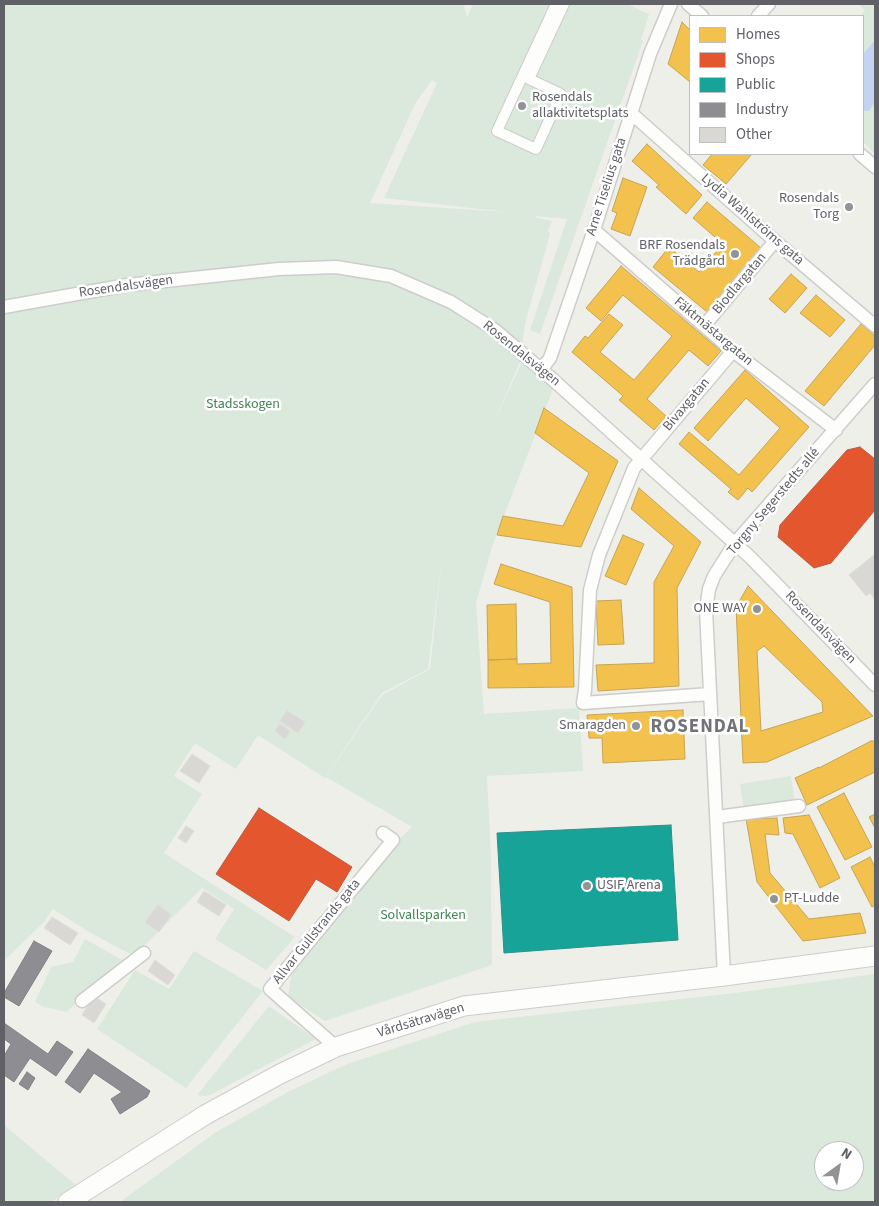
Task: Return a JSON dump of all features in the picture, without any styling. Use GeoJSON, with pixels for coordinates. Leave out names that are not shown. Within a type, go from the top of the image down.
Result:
{"type":"FeatureCollection","features":[{"type":"Feature","properties":{"kind":"main road","name":"Vårdsätravägen"},"geometry":{"type":"LineString","coordinates":[[68,1202],[205,1115],[280,1074],[336,1047],[464,1006],[724,976],[875,956]]}},
{"type":"Feature","properties":{"kind":"street"},"geometry":{"type":"LineString","coordinates":[[556,4],[497,131],[536,149],[561,94],[529,79],[564,4]]}},
{"type":"Feature","properties":{"kind":"street","name":"Arne Tiselius gata"},"geometry":{"type":"LineString","coordinates":[[541,370],[550,358],[594,230],[650,54],[671,4]]}},
{"type":"Feature","properties":{"kind":"street"},"geometry":{"type":"LineString","coordinates":[[688,4],[701,15]]}},
{"type":"Feature","properties":{"kind":"street"},"geometry":{"type":"LineString","coordinates":[[759,15],[768,4]]}},
{"type":"Feature","properties":{"kind":"street","name":"Lydia Wahlströms gata"},"geometry":{"type":"LineString","coordinates":[[630,113],[875,326]]}},
{"type":"Feature","properties":{"kind":"street"},"geometry":{"type":"LineString","coordinates":[[861,155],[874,164]]}},
{"type":"Feature","properties":{"kind":"street","name":"Fäktmästargatan"},"geometry":{"type":"LineString","coordinates":[[594,230],[734,351],[836,430]]}},
{"type":"Feature","properties":{"kind":"street","name":"Biodlargatan"},"geometry":{"type":"LineString","coordinates":[[704,326],[775,241]]}},
{"type":"Feature","properties":{"kind":"street","name":"Rosendalsvägen"},"geometry":{"type":"LineString","coordinates":[[4,307],[127,285],[279,269],[336,266],[391,276],[451,302],[495,330],[735,543],[875,685]]}},
{"type":"Feature","properties":{"kind":"street","name":"Bivaxgatan"},"geometry":{"type":"LineString","coordinates":[[641,459],[734,351]]}},
{"type":"Feature","properties":{"kind":"street","name":"Torgny Segerstedts allé"},"geometry":{"type":"LineString","coordinates":[[724,976],[706,602],[708,589],[735,543],[875,384]]}},
{"type":"Feature","properties":{"kind":"street"},"geometry":{"type":"LineString","coordinates":[[641,459],[634,468],[599,555],[590,590],[583,703],[710,694]]}},
{"type":"Feature","properties":{"kind":"street"},"geometry":{"type":"LineString","coordinates":[[717,817],[799,806]]}},
{"type":"Feature","properties":{"kind":"street","name":"Allvar Gullstrands gata"},"geometry":{"type":"LineString","coordinates":[[336,1047],[270,989],[393,840],[383,833]]}},
{"type":"Feature","properties":{"kind":"street"},"geometry":{"type":"LineString","coordinates":[[82,1001],[144,953]]}},
{"type":"Feature","properties":{"kind":"green space","name":"Stadsskogen"},"geometry":{"type":"Polygon","coordinates":[[[4,4],[465,4],[467,17],[473,4],[627,4],[649,14],[641,40],[643,41],[540,334],[530,330],[567,219],[535,216],[552,221],[548,231],[550,234],[526,320],[523,337],[523,355],[492,427],[524,357],[555,384],[493,544],[476,603],[484,714],[579,708],[583,771],[487,776],[491,856],[492,965],[325,1021],[288,997],[292,971],[389,849],[412,827],[326,777],[382,695],[430,669],[442,556],[428,669],[382,693],[325,778],[258,735],[236,769],[195,743],[174,776],[202,794],[164,853],[295,937],[266,970],[215,939],[234,909],[202,888],[134,956],[89,932],[53,909],[44,922],[4,961],[4,4]],[[432,80],[415,104],[370,203],[506,212],[384,198],[437,83],[432,80]]]}},
{"type":"Feature","properties":{"kind":"green space"},"geometry":{"type":"Polygon","coordinates":[[[858,4],[875,4],[875,154],[864,143],[864,15],[861,15],[865,10],[858,4]]]}},
{"type":"Feature","properties":{"kind":"green space"},"geometry":{"type":"Polygon","coordinates":[[[791,776],[795,803],[744,810],[740,784],[791,776]]]}},
{"type":"Feature","properties":{"kind":"green space"},"geometry":{"type":"Polygon","coordinates":[[[85,939],[124,961],[67,1012],[44,1007],[35,1002],[51,967],[73,962],[85,939]]]}},
{"type":"Feature","properties":{"kind":"green space"},"geometry":{"type":"Polygon","coordinates":[[[194,951],[263,991],[186,1088],[97,1029],[135,970],[169,989],[194,951]]]}},
{"type":"Feature","properties":{"kind":"green space"},"geometry":{"type":"Polygon","coordinates":[[[875,974],[875,1202],[120,1202],[216,1132],[290,1091],[347,1064],[475,1022],[735,993],[875,974]]]}},
{"type":"Feature","properties":{"kind":"green space"},"geometry":{"type":"Polygon","coordinates":[[[269,1006],[316,1039],[210,1095],[197,1095],[269,1006]]]}},
{"type":"Feature","properties":{"kind":"green space"},"geometry":{"type":"Polygon","coordinates":[[[4,1125],[77,1186],[51,1202],[4,1202],[4,1125]]]}},
{"type":"Feature","properties":{"kind":"water"},"geometry":{"type":"Polygon","coordinates":[[[875,40],[875,101],[869,111],[864,111],[864,53],[875,40]]]}},
{"type":"Feature","properties":{"kind":"building: Homes"},"geometry":{"type":"Polygon","coordinates":[[[682,22],[689,29],[689,81],[668,64],[682,22]]]}},
{"type":"Feature","properties":{"kind":"building: Homes"},"geometry":{"type":"Polygon","coordinates":[[[647,144],[702,195],[686,214],[656,187],[659,185],[632,161],[647,144]]]}},
{"type":"Feature","properties":{"kind":"building: Homes"},"geometry":{"type":"Polygon","coordinates":[[[711,155],[751,155],[726,184],[703,165],[711,155]]]}},
{"type":"Feature","properties":{"kind":"building: Homes"},"geometry":{"type":"Polygon","coordinates":[[[623,178],[647,187],[630,236],[611,229],[617,213],[612,211],[623,178]]]}},
{"type":"Feature","properties":{"kind":"building: Homes","name":"BRF Rosendals Trädgård"},"geometry":{"type":"Polygon","coordinates":[[[707,202],[761,248],[707,312],[653,267],[669,247],[699,272],[723,244],[693,218],[707,202]]]}},
{"type":"Feature","properties":{"kind":"building: Homes"},"geometry":{"type":"Polygon","coordinates":[[[621,266],[721,351],[708,366],[689,350],[647,399],[666,416],[654,430],[619,400],[623,396],[572,352],[585,336],[588,338],[609,314],[623,325],[600,352],[634,380],[672,336],[623,295],[601,321],[586,308],[621,266]]]}},
{"type":"Feature","properties":{"kind":"building: Homes"},"geometry":{"type":"Polygon","coordinates":[[[791,274],[807,288],[785,313],[769,299],[791,274]]]}},
{"type":"Feature","properties":{"kind":"building: Homes"},"geometry":{"type":"Polygon","coordinates":[[[816,295],[845,320],[830,337],[800,313],[816,295]]]}},
{"type":"Feature","properties":{"kind":"building: Homes"},"geometry":{"type":"Polygon","coordinates":[[[861,324],[875,336],[875,345],[824,406],[805,391],[861,324]]]}},
{"type":"Feature","properties":{"kind":"building: Homes"},"geometry":{"type":"Polygon","coordinates":[[[745,370],[809,427],[752,492],[748,488],[738,500],[728,492],[731,489],[679,444],[689,432],[739,475],[780,428],[746,398],[708,441],[694,428],[745,370]]]}},
{"type":"Feature","properties":{"kind":"building: Homes"},"geometry":{"type":"Polygon","coordinates":[[[544,408],[618,461],[581,547],[497,535],[503,516],[563,526],[589,473],[535,433],[544,408]]]}},
{"type":"Feature","properties":{"kind":"building: Homes"},"geometry":{"type":"Polygon","coordinates":[[[639,488],[701,542],[677,588],[679,686],[598,691],[596,665],[654,663],[654,582],[674,546],[631,509],[639,488]]]}},
{"type":"Feature","properties":{"kind":"building: Homes"},"geometry":{"type":"Polygon","coordinates":[[[623,535],[644,544],[626,585],[605,576],[623,535]]]}},
{"type":"Feature","properties":{"kind":"building: Homes"},"geometry":{"type":"Polygon","coordinates":[[[501,564],[572,587],[574,687],[488,688],[488,660],[517,659],[517,664],[551,663],[550,602],[494,584],[501,564]]]}},
{"type":"Feature","properties":{"kind":"building: Homes"},"geometry":{"type":"Polygon","coordinates":[[[748,586],[873,716],[767,762],[743,763],[736,607],[748,586]],[[764,646],[757,651],[761,731],[823,712],[822,702],[764,646]]]}},
{"type":"Feature","properties":{"kind":"building: Homes"},"geometry":{"type":"Polygon","coordinates":[[[621,600],[624,644],[598,645],[596,601],[621,600]]]}},
{"type":"Feature","properties":{"kind":"building: Homes"},"geometry":{"type":"Polygon","coordinates":[[[516,604],[517,659],[488,660],[487,605],[516,604]]]}},
{"type":"Feature","properties":{"kind":"building: Homes","name":"Smaragden"},"geometry":{"type":"Polygon","coordinates":[[[683,710],[685,759],[603,763],[602,738],[589,738],[587,715],[683,710]]]}},
{"type":"Feature","properties":{"kind":"building: Homes"},"geometry":{"type":"Polygon","coordinates":[[[871,741],[875,741],[875,772],[807,805],[795,778],[819,768],[871,741]]]}},
{"type":"Feature","properties":{"kind":"building: Homes"},"geometry":{"type":"Polygon","coordinates":[[[844,793],[872,847],[845,860],[817,807],[844,793]]]}},
{"type":"Feature","properties":{"kind":"building: Homes"},"geometry":{"type":"Polygon","coordinates":[[[875,814],[875,828],[869,817],[875,814]]]}},
{"type":"Feature","properties":{"kind":"building: Homes"},"geometry":{"type":"Polygon","coordinates":[[[809,815],[840,878],[820,888],[793,834],[785,833],[783,818],[809,815]]]}},
{"type":"Feature","properties":{"kind":"building: Homes"},"geometry":{"type":"Polygon","coordinates":[[[777,818],[779,835],[765,834],[770,873],[809,919],[860,913],[866,933],[803,941],[757,882],[746,819],[777,818]]]}},
{"type":"Feature","properties":{"kind":"building: Homes"},"geometry":{"type":"Polygon","coordinates":[[[870,857],[875,867],[875,905],[872,907],[851,867],[870,857]]]}},
{"type":"Feature","properties":{"kind":"building: Shops"},"geometry":{"type":"Polygon","coordinates":[[[860,447],[875,459],[875,510],[831,563],[814,568],[778,537],[780,525],[847,450],[860,447]]]}},
{"type":"Feature","properties":{"kind":"building: Shops"},"geometry":{"type":"Polygon","coordinates":[[[259,808],[352,867],[337,892],[316,879],[289,921],[216,874],[259,808]]]}},
{"type":"Feature","properties":{"kind":"building: Public","name":"USIF Arena"},"geometry":{"type":"Polygon","coordinates":[[[671,825],[678,940],[504,953],[497,833],[671,825]]]}},
{"type":"Feature","properties":{"kind":"building: Industry"},"geometry":{"type":"Polygon","coordinates":[[[34,941],[52,951],[19,1006],[4,997],[4,993],[34,941]]]}},
{"type":"Feature","properties":{"kind":"building: Industry"},"geometry":{"type":"Polygon","coordinates":[[[4,1023],[48,1054],[57,1041],[73,1052],[56,1076],[30,1058],[14,1082],[4,1075],[6,1067],[4,1066],[4,1056],[11,1044],[4,1039],[4,1023]]]}},
{"type":"Feature","properties":{"kind":"building: Industry"},"geometry":{"type":"Polygon","coordinates":[[[88,1049],[150,1091],[147,1097],[120,1114],[111,1099],[122,1092],[94,1073],[80,1093],[65,1082],[88,1049]]]}},
{"type":"Feature","properties":{"kind":"building: Industry"},"geometry":{"type":"Polygon","coordinates":[[[27,1072],[35,1078],[28,1090],[19,1084],[27,1072]]]}},
{"type":"Feature","properties":{"kind":"building: Other"},"geometry":{"type":"Polygon","coordinates":[[[875,554],[875,600],[870,593],[866,596],[849,575],[875,554]]]}},
{"type":"Feature","properties":{"kind":"building: Other"},"geometry":{"type":"Polygon","coordinates":[[[287,711],[305,722],[298,733],[280,721],[287,711]]]}},
{"type":"Feature","properties":{"kind":"building: Other"},"geometry":{"type":"Polygon","coordinates":[[[280,724],[290,731],[285,739],[275,731],[280,724]]]}},
{"type":"Feature","properties":{"kind":"building: Other"},"geometry":{"type":"Polygon","coordinates":[[[192,754],[210,766],[199,783],[180,771],[192,754]]]}},
{"type":"Feature","properties":{"kind":"building: Other"},"geometry":{"type":"Polygon","coordinates":[[[186,826],[194,831],[186,843],[178,838],[186,826]]]}},
{"type":"Feature","properties":{"kind":"building: Other"},"geometry":{"type":"Polygon","coordinates":[[[204,891],[226,905],[219,916],[197,902],[204,891]]]}},
{"type":"Feature","properties":{"kind":"building: Other"},"geometry":{"type":"Polygon","coordinates":[[[158,905],[171,915],[159,932],[145,922],[158,905]]]}},
{"type":"Feature","properties":{"kind":"building: Other"},"geometry":{"type":"Polygon","coordinates":[[[52,917],[78,933],[70,945],[44,928],[52,917]]]}},
{"type":"Feature","properties":{"kind":"building: Other"},"geometry":{"type":"Polygon","coordinates":[[[155,960],[175,975],[168,985],[148,971],[155,960]]]}},
{"type":"Feature","properties":{"kind":"building: Other"},"geometry":{"type":"Polygon","coordinates":[[[94,996],[106,1004],[94,1023],[82,1015],[94,996]]]}},
{"type":"Feature","properties":{"kind":"place","name":"Rosendals allaktivitetsplats"},"geometry":{"type":"Point","coordinates":[522,106]}},
{"type":"Feature","properties":{"kind":"place","name":"Rosendals Torg"},"geometry":{"type":"Point","coordinates":[849,207]}},
{"type":"Feature","properties":{"kind":"place","name":"BRF Rosendals Trädgård"},"geometry":{"type":"Point","coordinates":[735,254]}},
{"type":"Feature","properties":{"kind":"place","name":"ONE WAY"},"geometry":{"type":"Point","coordinates":[757,609]}},
{"type":"Feature","properties":{"kind":"place","name":"Smaragden"},"geometry":{"type":"Point","coordinates":[636,726]}},
{"type":"Feature","properties":{"kind":"place","name":"USIF Arena"},"geometry":{"type":"Point","coordinates":[587,886]}},
{"type":"Feature","properties":{"kind":"place","name":"PT-Ludde"},"geometry":{"type":"Point","coordinates":[774,899]}},
{"type":"Feature","properties":{"kind":"district","name":"ROSENDAL"},"geometry":{"type":"Point","coordinates":[700,728]}},
{"type":"Feature","properties":{"kind":"park label","name":"Solvallsparken"},"geometry":{"type":"Point","coordinates":[423,916]}}]}
